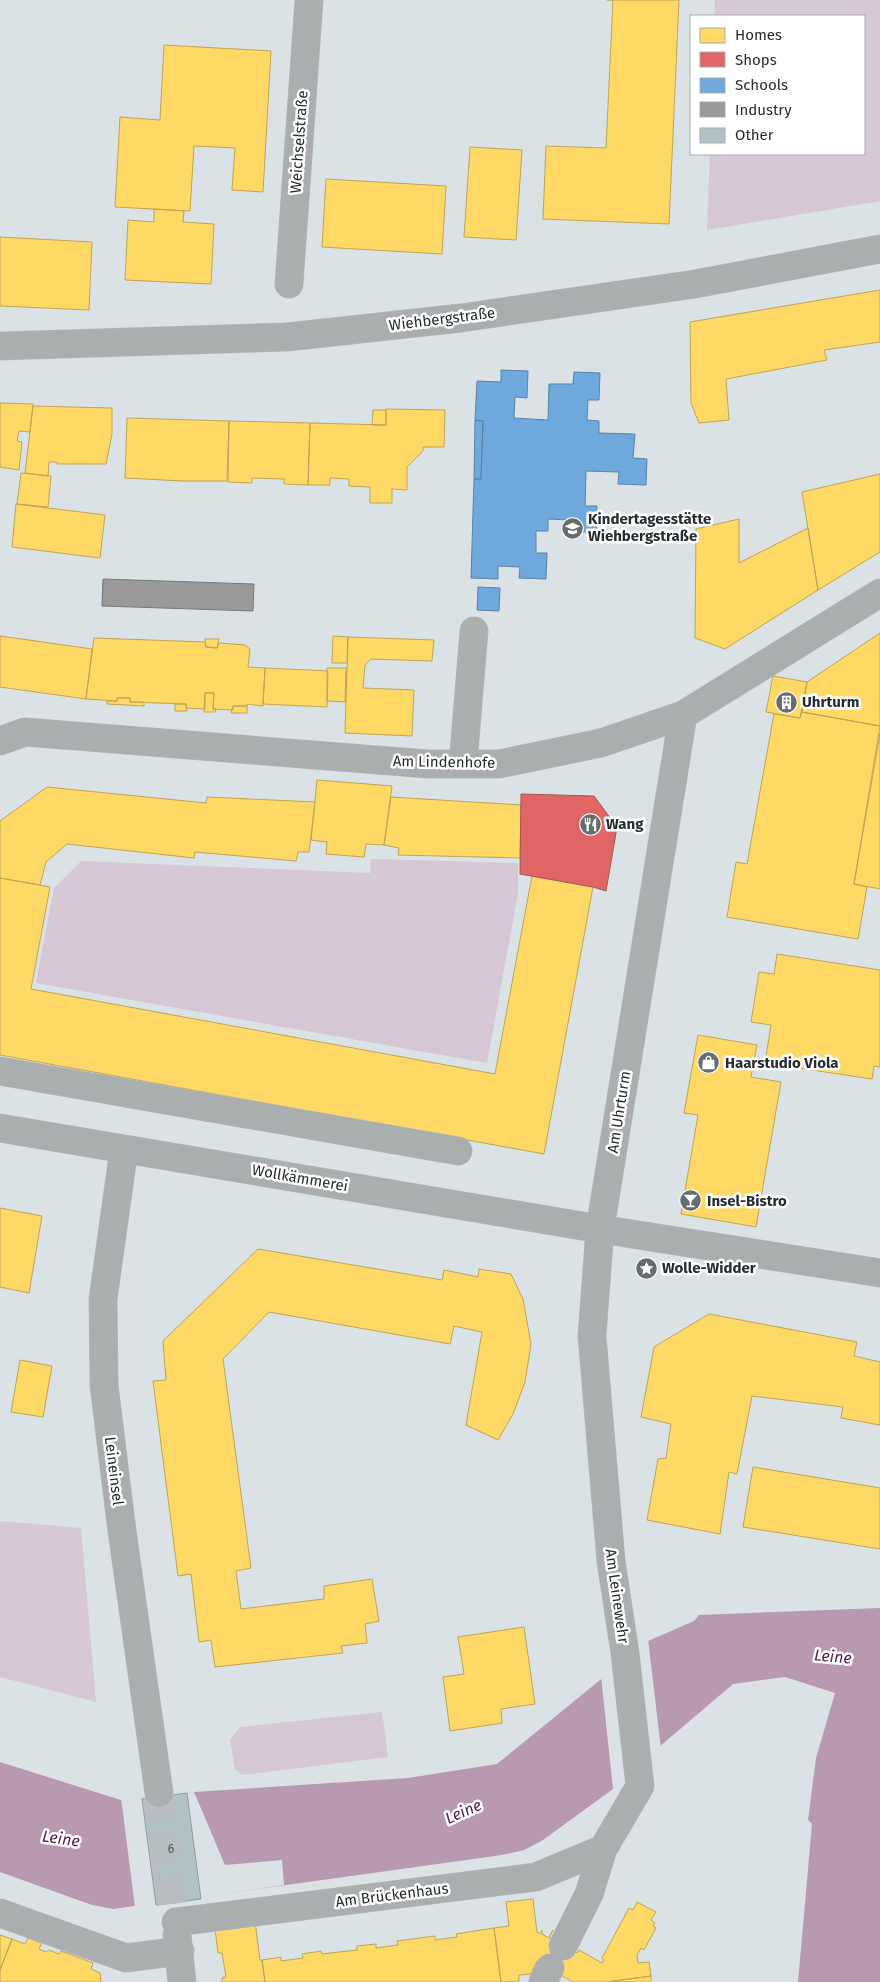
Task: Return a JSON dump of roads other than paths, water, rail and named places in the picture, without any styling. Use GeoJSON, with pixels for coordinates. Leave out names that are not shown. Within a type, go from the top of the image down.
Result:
{"type":"FeatureCollection","features":[{"type":"Feature","properties":{"kind":"street","name":"Weichselstraße"},"geometry":{"type":"LineString","coordinates":[[289,284],[309,0]]}},
{"type":"Feature","properties":{"kind":"street","name":"Wiehbergstraße"},"geometry":{"type":"LineString","coordinates":[[0,346],[287,337],[326,333],[461,318],[652,290],[880,249]]}},
{"type":"Feature","properties":{"kind":"street","name":"Am Lindenhofe"},"geometry":{"type":"LineString","coordinates":[[0,741],[26,732],[428,764],[499,764],[601,744],[684,715],[880,593]]}},
{"type":"Feature","properties":{"kind":"street"},"geometry":{"type":"LineString","coordinates":[[463,764],[474,631]]}},
{"type":"Feature","properties":{"kind":"street","name":"Am Uhrturm"},"geometry":{"type":"LineString","coordinates":[[600,1229],[684,715]]}},
{"type":"Feature","properties":{"kind":"street"},"geometry":{"type":"LineString","coordinates":[[0,1071],[458,1151]]}},
{"type":"Feature","properties":{"kind":"street","name":"Wollkämmerei"},"geometry":{"type":"LineString","coordinates":[[0,1128],[600,1229]]}},
{"type":"Feature","properties":{"kind":"street","name":"Leineinsel"},"geometry":{"type":"LineString","coordinates":[[124,1149],[102,1299],[104,1385],[122,1531],[159,1793]]}},
{"type":"Feature","properties":{"kind":"street"},"geometry":{"type":"LineString","coordinates":[[600,1229],[880,1273]]}},
{"type":"Feature","properties":{"kind":"street","name":"Am Leinewehr"},"geometry":{"type":"LineString","coordinates":[[552,1965],[589,1894],[603,1848],[640,1786],[625,1653],[611,1561],[592,1336],[600,1229]]}},
{"type":"Feature","properties":{"kind":"street","name":"Am Brückenhaus"},"geometry":{"type":"LineString","coordinates":[[180,1951],[174,1913],[536,1877],[603,1848]]}},
{"type":"Feature","properties":{"kind":"street"},"geometry":{"type":"LineString","coordinates":[[0,1913],[126,1958],[180,1951],[182,1982]]}},
{"type":"Feature","properties":{"kind":"water","name":"Leine"},"geometry":{"type":"Polygon","coordinates":[[[880,1608],[880,1982],[798,1982],[812,1824],[808,1820],[816,1758],[835,1693],[785,1677],[733,1684],[613,1789],[543,1840],[524,1850],[502,1855],[113,1909],[92,1905],[0,1872],[0,1762],[124,1801],[194,1792],[408,1778],[497,1764],[648,1641],[694,1621],[699,1615],[880,1608]]]}},
{"type":"Feature","properties":{"kind":"tunnel"},"geometry":{"type":"LineString","coordinates":[[159,1793],[172,1904]]}},
{"type":"Feature","properties":{"kind":"place","name":"Kindertagesstätte Wiehbergstraße"},"geometry":{"type":"Point","coordinates":[572,528]}},
{"type":"Feature","properties":{"kind":"place","name":"Uhrturm"},"geometry":{"type":"Point","coordinates":[786,702]}},
{"type":"Feature","properties":{"kind":"place","name":"Wang"},"geometry":{"type":"Point","coordinates":[590,824]}},
{"type":"Feature","properties":{"kind":"place","name":"Haarstudio Viola"},"geometry":{"type":"Point","coordinates":[709,1063]}},
{"type":"Feature","properties":{"kind":"place","name":"Insel-Bistro"},"geometry":{"type":"Point","coordinates":[691,1201]}},
{"type":"Feature","properties":{"kind":"place","name":"Wolle-Widder"},"geometry":{"type":"Point","coordinates":[646,1268]}}]}
